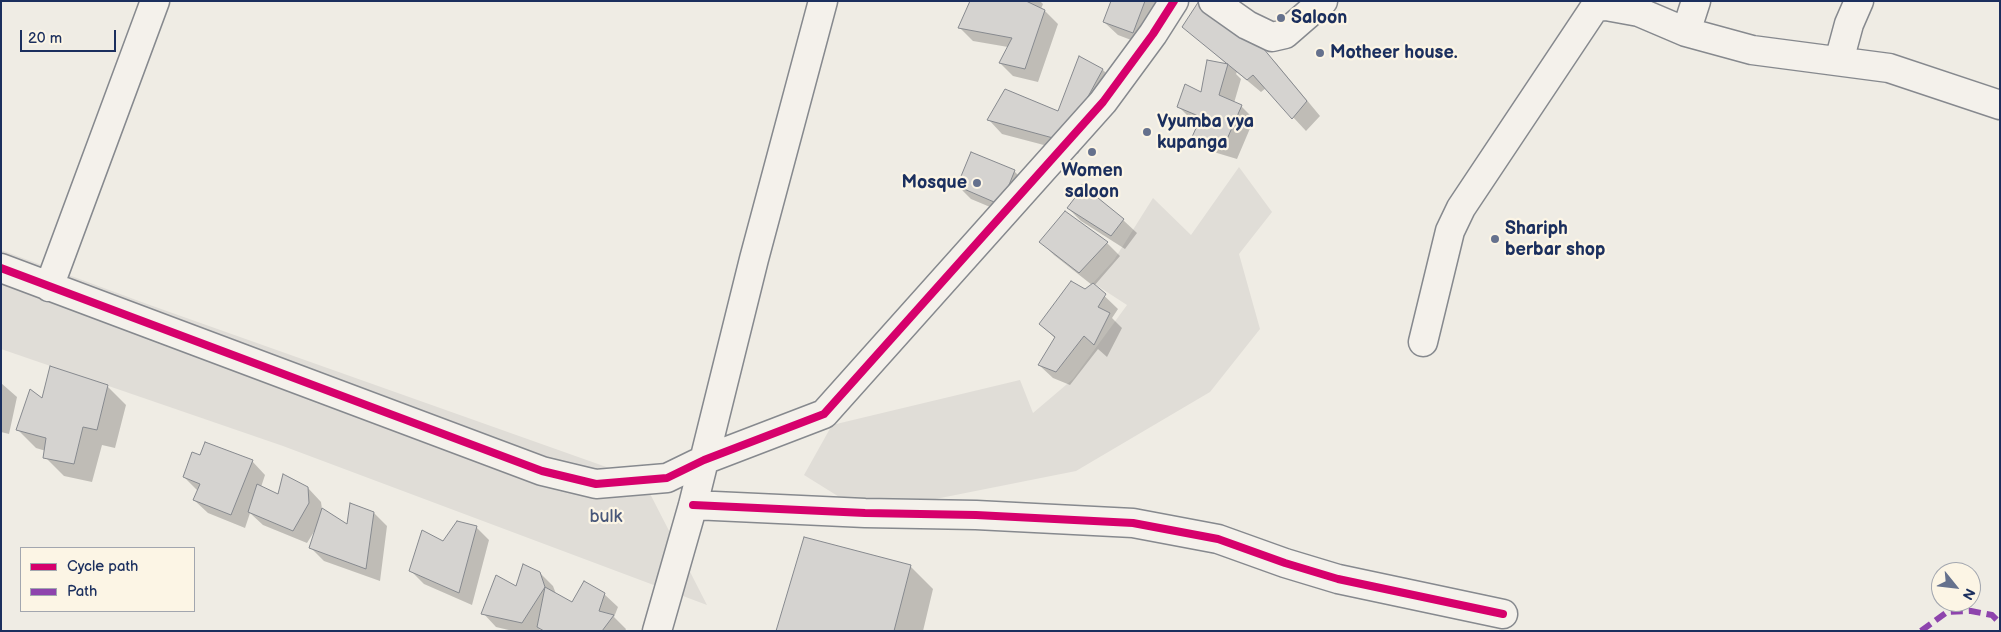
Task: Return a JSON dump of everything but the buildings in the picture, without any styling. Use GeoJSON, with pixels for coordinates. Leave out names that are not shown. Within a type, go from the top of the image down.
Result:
{"type":"FeatureCollection","features":[{"type":"Feature","properties":{"kind":"street"},"geometry":{"type":"LineString","coordinates":[[49,287],[154,1]]}},
{"type":"Feature","properties":{"kind":"street"},"geometry":{"type":"LineString","coordinates":[[657,631],[693,506],[754,259],[823,1]]}},
{"type":"Feature","properties":{"kind":"street"},"geometry":{"type":"LineString","coordinates":[[1,268],[542,471],[596,484],[667,478],[704,460],[824,414],[1103,102],[1153,34],[1174,1]]}},
{"type":"Feature","properties":{"kind":"street"},"geometry":{"type":"LineString","coordinates":[[1213,1],[1247,26],[1272,37],[1285,34],[1323,1]]}},
{"type":"Feature","properties":{"kind":"street"},"geometry":{"type":"LineString","coordinates":[[1686,32],[1696,1]]}},
{"type":"Feature","properties":{"kind":"street"},"geometry":{"type":"LineString","coordinates":[[1839,61],[1859,1]]}},
{"type":"Feature","properties":{"kind":"street"},"geometry":{"type":"LineString","coordinates":[[1423,342],[1450,230],[1461,208],[1589,4],[1639,12],[1686,32],[1752,50],[1889,68],[2000,105]]}},
{"type":"Feature","properties":{"kind":"street"},"geometry":{"type":"LineString","coordinates":[[693,506],[865,513],[976,514],[1133,523],[1218,539],[1285,563],[1338,579],[1504,614]]}},
{"type":"Feature","properties":{"kind":"green space"},"geometry":{"type":"Polygon","coordinates":[[[1239,167],[1272,212],[1239,254],[1260,329],[1210,392],[1076,471],[865,513],[804,475],[832,425],[1020,380],[1033,413],[1073,379],[1127,305],[1093,283],[1114,260],[1153,198],[1191,235],[1239,167]]]}},
{"type":"Feature","properties":{"kind":"green space","name":"bulk"},"geometry":{"type":"Polygon","coordinates":[[[1,250],[147,304],[643,480],[707,605],[283,446],[1,349],[1,250]]]}},
{"type":"Feature","properties":{"kind":"marked path"},"geometry":{"type":"LineString","coordinates":[[1921,631],[1947,612],[1971,611],[1992,615],[2000,623]]}},
{"type":"Feature","properties":{"kind":"cycle path"},"geometry":{"type":"LineString","coordinates":[[1,268],[542,471],[596,484],[667,478],[704,460],[824,414],[1103,102],[1153,34],[1174,1]]}},
{"type":"Feature","properties":{"kind":"cycle path"},"geometry":{"type":"LineString","coordinates":[[693,505],[865,513],[976,515],[1133,523],[1218,539],[1285,563],[1338,579],[1503,614]]}},
{"type":"Feature","properties":{"kind":"place","name":"Saloon"},"geometry":{"type":"Point","coordinates":[1281,18]}},
{"type":"Feature","properties":{"kind":"place","name":"Motheer house."},"geometry":{"type":"Point","coordinates":[1320,53]}},
{"type":"Feature","properties":{"kind":"place","name":"Vyumba vya kupanga"},"geometry":{"type":"Point","coordinates":[1147,132]}},
{"type":"Feature","properties":{"kind":"place","name":"Women saloon"},"geometry":{"type":"Point","coordinates":[1092,152]}},
{"type":"Feature","properties":{"kind":"place","name":"Mosque"},"geometry":{"type":"Point","coordinates":[977,183]}},
{"type":"Feature","properties":{"kind":"place","name":"Shariph berbar shop"},"geometry":{"type":"Point","coordinates":[1495,239]}}]}
